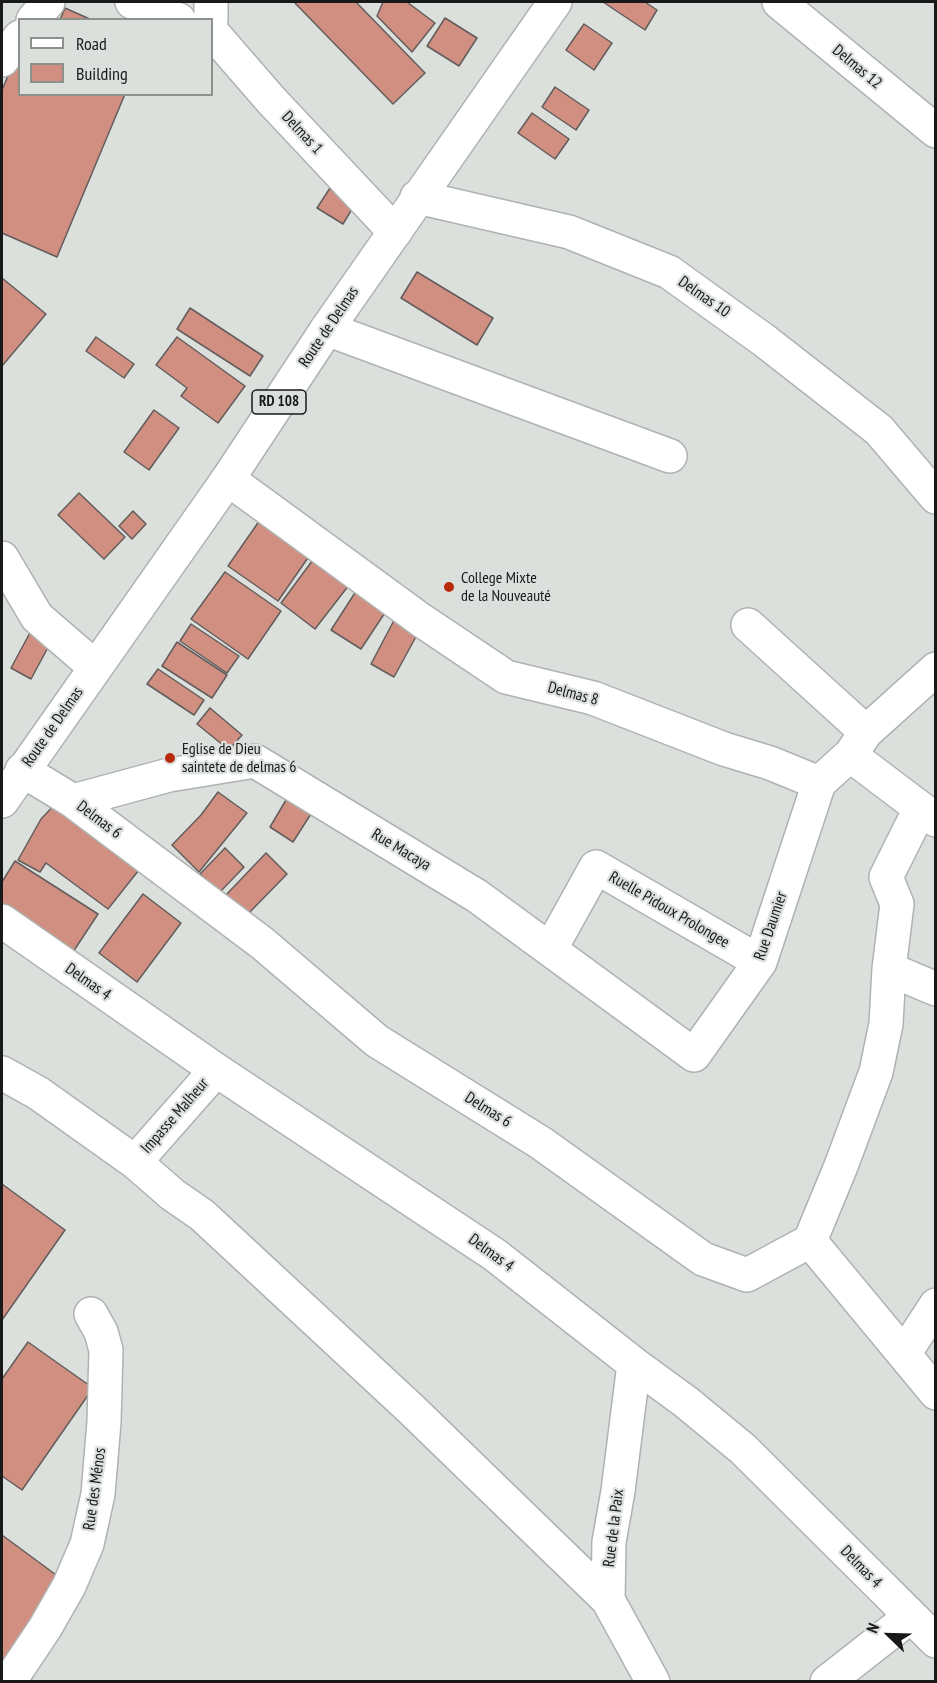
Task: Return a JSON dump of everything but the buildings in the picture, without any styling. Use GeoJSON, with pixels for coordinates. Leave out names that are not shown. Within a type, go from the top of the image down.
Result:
{"type":"FeatureCollection","features":[{"type":"Feature","properties":{"kind":"street"},"geometry":{"type":"LineString","coordinates":[[35,18],[48,2]]}},
{"type":"Feature","properties":{"kind":"street"},"geometry":{"type":"LineString","coordinates":[[132,2],[174,18]]}},
{"type":"Feature","properties":{"kind":"street"},"geometry":{"type":"LineString","coordinates":[[211,2],[211,18]]}},
{"type":"Feature","properties":{"kind":"street","name":"Route de Delmas"},"geometry":{"type":"LineString","coordinates":[[2,801],[228,479],[417,197],[555,2]]}},
{"type":"Feature","properties":{"kind":"street","name":"Delmas 12"},"geometry":{"type":"LineString","coordinates":[[778,2],[936,131]]}},
{"type":"Feature","properties":{"kind":"street","name":"Delmas 1"},"geometry":{"type":"LineString","coordinates":[[213,33],[271,100],[395,232]]}},
{"type":"Feature","properties":{"kind":"street"},"geometry":{"type":"LineString","coordinates":[[2,60],[18,40]]}},
{"type":"Feature","properties":{"kind":"street","name":"Delmas 10"},"geometry":{"type":"LineString","coordinates":[[417,197],[569,232],[669,272],[765,341],[879,430],[936,497]]}},
{"type":"Feature","properties":{"kind":"street"},"geometry":{"type":"LineString","coordinates":[[327,329],[670,456]]}},
{"type":"Feature","properties":{"kind":"street","name":"Delmas 8"},"geometry":{"type":"LineString","coordinates":[[228,479],[421,620],[506,677],[593,698],[819,783]]}},
{"type":"Feature","properties":{"kind":"street"},"geometry":{"type":"LineString","coordinates":[[2,558],[36,617],[95,667]]}},
{"type":"Feature","properties":{"kind":"street"},"geometry":{"type":"LineString","coordinates":[[748,626],[858,744],[928,814],[886,877],[897,904],[889,969],[886,1024],[876,1072],[810,1241],[936,1393]]}},
{"type":"Feature","properties":{"kind":"street"},"geometry":{"type":"LineString","coordinates":[[819,783],[936,669]]}},
{"type":"Feature","properties":{"kind":"street","name":"Rue Macaya"},"geometry":{"type":"LineString","coordinates":[[73,801],[169,775],[255,761],[477,896],[694,1054]]}},
{"type":"Feature","properties":{"kind":"street","name":"Delmas 6"},"geometry":{"type":"LineString","coordinates":[[22,770],[73,801],[262,943],[377,1041],[541,1143],[703,1259],[747,1275],[810,1241]]}},
{"type":"Feature","properties":{"kind":"street","name":"Rue Daumier"},"geometry":{"type":"LineString","coordinates":[[694,1054],[760,962],[819,783]]}},
{"type":"Feature","properties":{"kind":"street","name":"Ruelle Pidoux Prolongee"},"geometry":{"type":"LineString","coordinates":[[551,948],[596,867],[760,962]]}},
{"type":"Feature","properties":{"kind":"street","name":"Delmas 4"},"geometry":{"type":"LineString","coordinates":[[2,921],[216,1070],[495,1255],[686,1402],[744,1449],[936,1641]]}},
{"type":"Feature","properties":{"kind":"street"},"geometry":{"type":"LineString","coordinates":[[889,969],[936,989]]}},
{"type":"Feature","properties":{"kind":"street","name":"Impasse Malheur"},"geometry":{"type":"LineString","coordinates":[[135,1162],[216,1070]]}},
{"type":"Feature","properties":{"kind":"street"},"geometry":{"type":"LineString","coordinates":[[2,1072],[38,1093],[135,1162],[173,1195],[202,1215],[411,1409],[608,1600]]}},
{"type":"Feature","properties":{"kind":"street"},"geometry":{"type":"LineString","coordinates":[[904,1354],[936,1305]]}},
{"type":"Feature","properties":{"kind":"street","name":"Rue des Ménos"},"geometry":{"type":"LineString","coordinates":[[9,1682],[69,1587],[87,1544],[98,1494],[104,1422],[106,1350],[101,1332],[91,1314]]}},
{"type":"Feature","properties":{"kind":"street","name":"Rue de la Paix"},"geometry":{"type":"LineString","coordinates":[[634,1364],[618,1491],[609,1542],[608,1600],[652,1682]]}},
{"type":"Feature","properties":{"kind":"street"},"geometry":{"type":"LineString","coordinates":[[827,1682],[910,1617]]}},
{"type":"Feature","properties":{"kind":"place","name":"College Mixte de la Nouveauté"},"geometry":{"type":"Point","coordinates":[449,587]}},
{"type":"Feature","properties":{"kind":"place","name":"Eglise de Dieu saintete de delmas 6"},"geometry":{"type":"Point","coordinates":[170,758]}}]}
